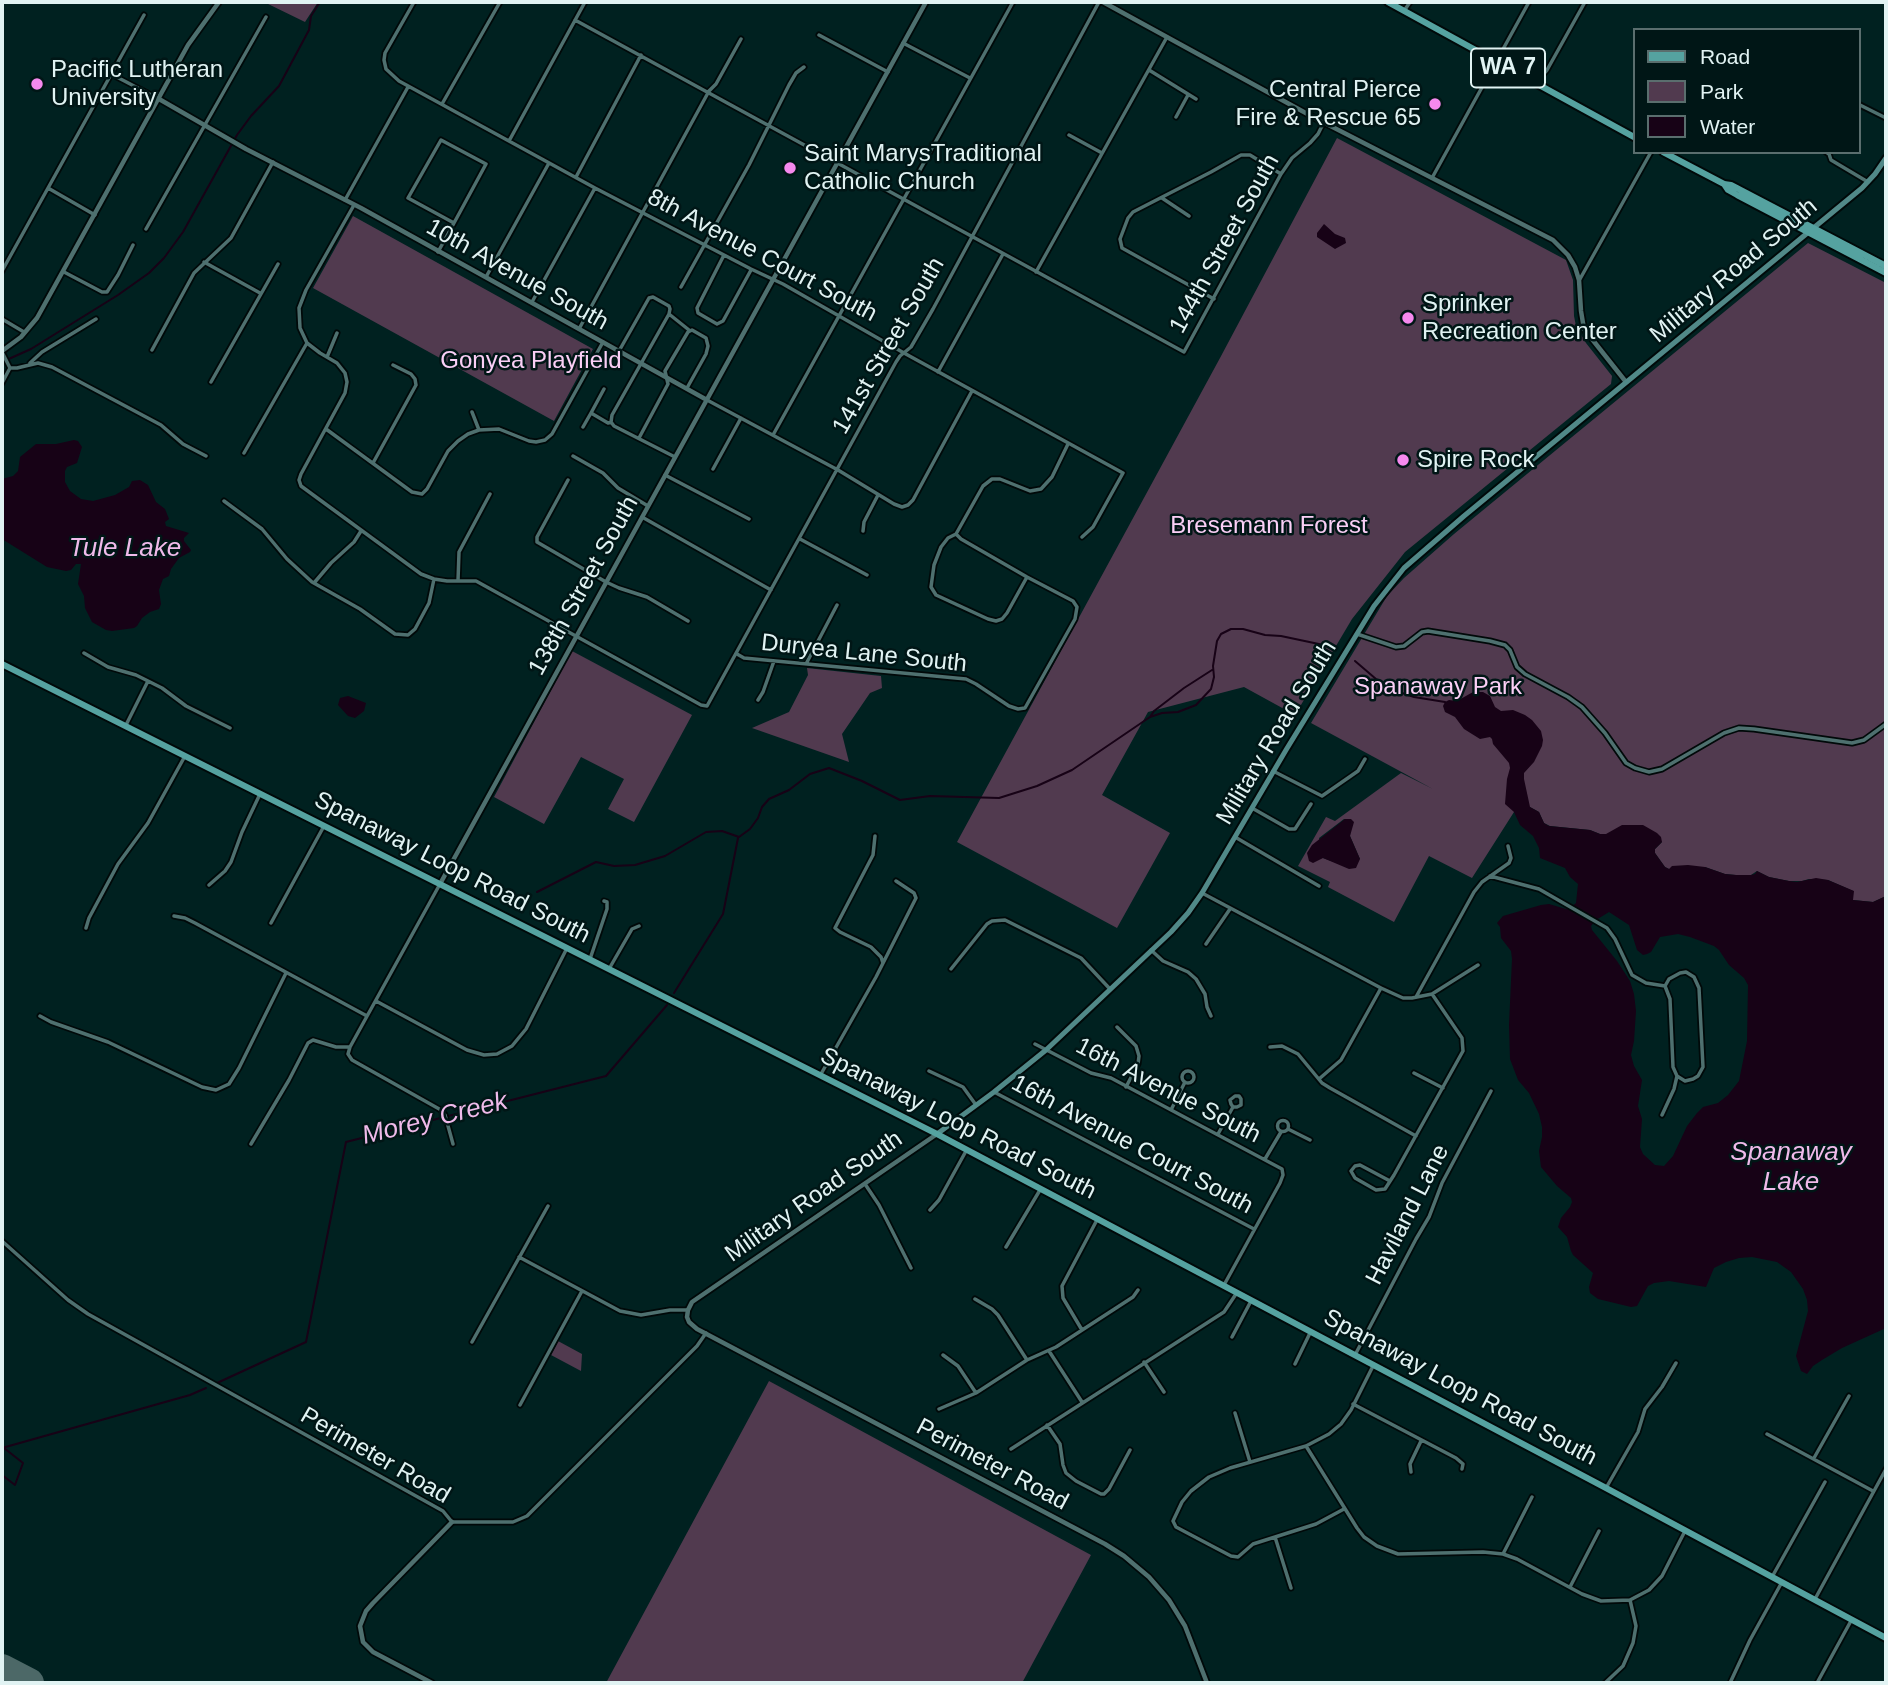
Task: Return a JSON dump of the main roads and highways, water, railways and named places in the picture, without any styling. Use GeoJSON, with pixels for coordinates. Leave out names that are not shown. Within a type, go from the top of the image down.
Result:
{"type":"FeatureCollection","features":[{"type":"Feature","properties":{"kind":"main road","name":"WA 7"},"geometry":{"type":"LineString","coordinates":[[1388,2],[1632,136]]}},
{"type":"Feature","properties":{"kind":"main road"},"geometry":{"type":"LineString","coordinates":[[1666,154],[1724,184],[1731,185],[1886,273]]}},
{"type":"Feature","properties":{"kind":"main road","name":"Military Road South"},"geometry":{"type":"LineString","coordinates":[[937,1134],[1046,1050],[1182,919],[1202,893],[1379,598],[1412,560],[1811,231],[1868,182],[1886,158]]}},
{"type":"Feature","properties":{"kind":"main road"},"geometry":{"type":"LineString","coordinates":[[1811,231],[1886,266]]}},
{"type":"Feature","properties":{"kind":"main road","name":"Spanaway Loop Road South"},"geometry":{"type":"LineString","coordinates":[[2,664],[967,1149],[1886,1638]]}},
{"type":"Feature","properties":{"kind":"water"},"geometry":{"type":"Polygon","coordinates":[[[1324,224],[1335,234],[1345,238],[1346,243],[1335,249],[1317,237],[1324,224]]]}},
{"type":"Feature","properties":{"kind":"water","name":"Tule Lake"},"geometry":{"type":"Polygon","coordinates":[[[74,440],[82,447],[77,463],[67,467],[65,471],[65,482],[70,491],[81,499],[93,501],[115,495],[129,487],[132,481],[140,480],[148,485],[156,502],[165,509],[169,519],[165,522],[166,526],[189,533],[184,541],[191,550],[179,558],[169,576],[163,579],[159,590],[159,609],[142,618],[134,628],[112,631],[92,622],[78,584],[81,564],[76,564],[66,571],[47,567],[2,539],[2,479],[13,476],[18,471],[20,457],[36,444],[74,440]]]}},
{"type":"Feature","properties":{"kind":"water","name":"Spanaway Lake"},"geometry":{"type":"Polygon","coordinates":[[[1473,692],[1483,692],[1490,696],[1495,707],[1501,711],[1513,710],[1525,715],[1541,731],[1542,746],[1534,762],[1524,773],[1524,779],[1530,807],[1539,812],[1544,823],[1549,826],[1606,834],[1622,825],[1643,825],[1661,837],[1662,842],[1655,849],[1655,853],[1669,869],[1672,866],[1688,865],[1736,875],[1751,875],[1757,871],[1769,877],[1797,882],[1816,878],[1854,891],[1853,900],[1873,902],[1886,896],[1886,1328],[1842,1348],[1813,1366],[1807,1374],[1801,1371],[1796,1356],[1808,1311],[1807,1300],[1791,1272],[1777,1262],[1752,1257],[1726,1262],[1714,1268],[1706,1287],[1669,1281],[1654,1283],[1648,1286],[1637,1306],[1631,1307],[1598,1299],[1590,1293],[1593,1273],[1573,1255],[1567,1237],[1558,1227],[1570,1207],[1571,1198],[1541,1167],[1539,1151],[1542,1127],[1539,1114],[1529,1093],[1518,1080],[1510,1059],[1512,959],[1511,951],[1501,938],[1497,923],[1503,916],[1541,905],[1570,908],[1576,903],[1578,884],[1565,868],[1540,858],[1533,836],[1520,825],[1514,812],[1505,804],[1509,763],[1490,737],[1480,739],[1464,729],[1455,717],[1445,712],[1445,702],[1457,701],[1473,692]],[[1609,912],[1591,926],[1630,981],[1634,994],[1636,1011],[1631,1055],[1642,1080],[1638,1106],[1642,1119],[1640,1147],[1643,1154],[1655,1165],[1664,1166],[1673,1156],[1687,1126],[1697,1113],[1703,1107],[1718,1103],[1739,1081],[1747,1041],[1748,985],[1719,950],[1690,937],[1678,934],[1660,937],[1651,952],[1643,955],[1637,950],[1629,925],[1609,912]]]}},
{"type":"Feature","properties":{"kind":"water"},"geometry":{"type":"Polygon","coordinates":[[[348,696],[366,703],[364,711],[355,718],[348,716],[338,705],[340,698],[348,696]]]}},
{"type":"Feature","properties":{"kind":"water"},"geometry":{"type":"Polygon","coordinates":[[[1345,819],[1354,822],[1350,836],[1360,859],[1356,868],[1349,869],[1323,858],[1313,863],[1309,861],[1307,853],[1312,845],[1345,819]]]}},
{"type":"Feature","properties":{"kind":"waterway"},"geometry":{"type":"LineString","coordinates":[[2,362],[31,349],[118,295],[149,273],[164,258],[183,232],[237,135],[279,86],[309,30],[311,16],[320,2]]}},
{"type":"Feature","properties":{"kind":"waterway"},"geometry":{"type":"LineString","coordinates":[[537,892],[596,862],[614,866],[635,865],[665,856],[706,832],[722,831],[739,837],[750,829],[769,799],[789,790],[810,774],[829,768],[900,800],[930,796],[999,798],[1037,786],[1072,770],[1150,717],[1178,712],[1196,705],[1211,689],[1217,641],[1221,634],[1231,629],[1333,647]]}},
{"type":"Feature","properties":{"kind":"waterway"},"geometry":{"type":"LineString","coordinates":[[1355,661],[1376,679],[1399,692],[1445,702]]}},
{"type":"Feature","properties":{"kind":"waterway"},"geometry":{"type":"LineString","coordinates":[[1150,717],[1184,688],[1212,670]]}},
{"type":"Feature","properties":{"kind":"waterway","name":"Morey Creek"},"geometry":{"type":"LineString","coordinates":[[674,993],[723,914],[738,838]]}},
{"type":"Feature","properties":{"kind":"waterway","name":"Morey Creek"},"geometry":{"type":"LineString","coordinates":[[217,1383],[306,1342],[346,1142],[606,1076],[667,1005]]}},
{"type":"Feature","properties":{"kind":"waterway","name":"Morey Creek"},"geometry":{"type":"LineString","coordinates":[[2,1448],[190,1395],[206,1388]]}},
{"type":"Feature","properties":{"kind":"waterway","name":"Morey Creek"},"geometry":{"type":"LineString","coordinates":[[2,1475],[15,1485],[23,1463],[4,1448]]}},
{"type":"Feature","properties":{"kind":"place","name":"Pacific Lutheran University"},"geometry":{"type":"Point","coordinates":[37,84]}},
{"type":"Feature","properties":{"kind":"place","name":"Central Pierce Fire & Rescue 65"},"geometry":{"type":"Point","coordinates":[1435,104]}},
{"type":"Feature","properties":{"kind":"place","name":"Saint MarysTraditional Catholic Church"},"geometry":{"type":"Point","coordinates":[790,168]}},
{"type":"Feature","properties":{"kind":"place","name":"Sprinker Recreation Center"},"geometry":{"type":"Point","coordinates":[1408,318]}},
{"type":"Feature","properties":{"kind":"place","name":"Spire Rock"},"geometry":{"type":"Point","coordinates":[1403,460]}},
{"type":"Feature","properties":{"kind":"park label","name":"Gonyea Playfield"},"geometry":{"type":"Point","coordinates":[531,361]}},
{"type":"Feature","properties":{"kind":"park label","name":"Bresemann Forest"},"geometry":{"type":"Point","coordinates":[1269,526]}},
{"type":"Feature","properties":{"kind":"park label","name":"Spanaway Park"},"geometry":{"type":"Point","coordinates":[1438,687]}}]}
